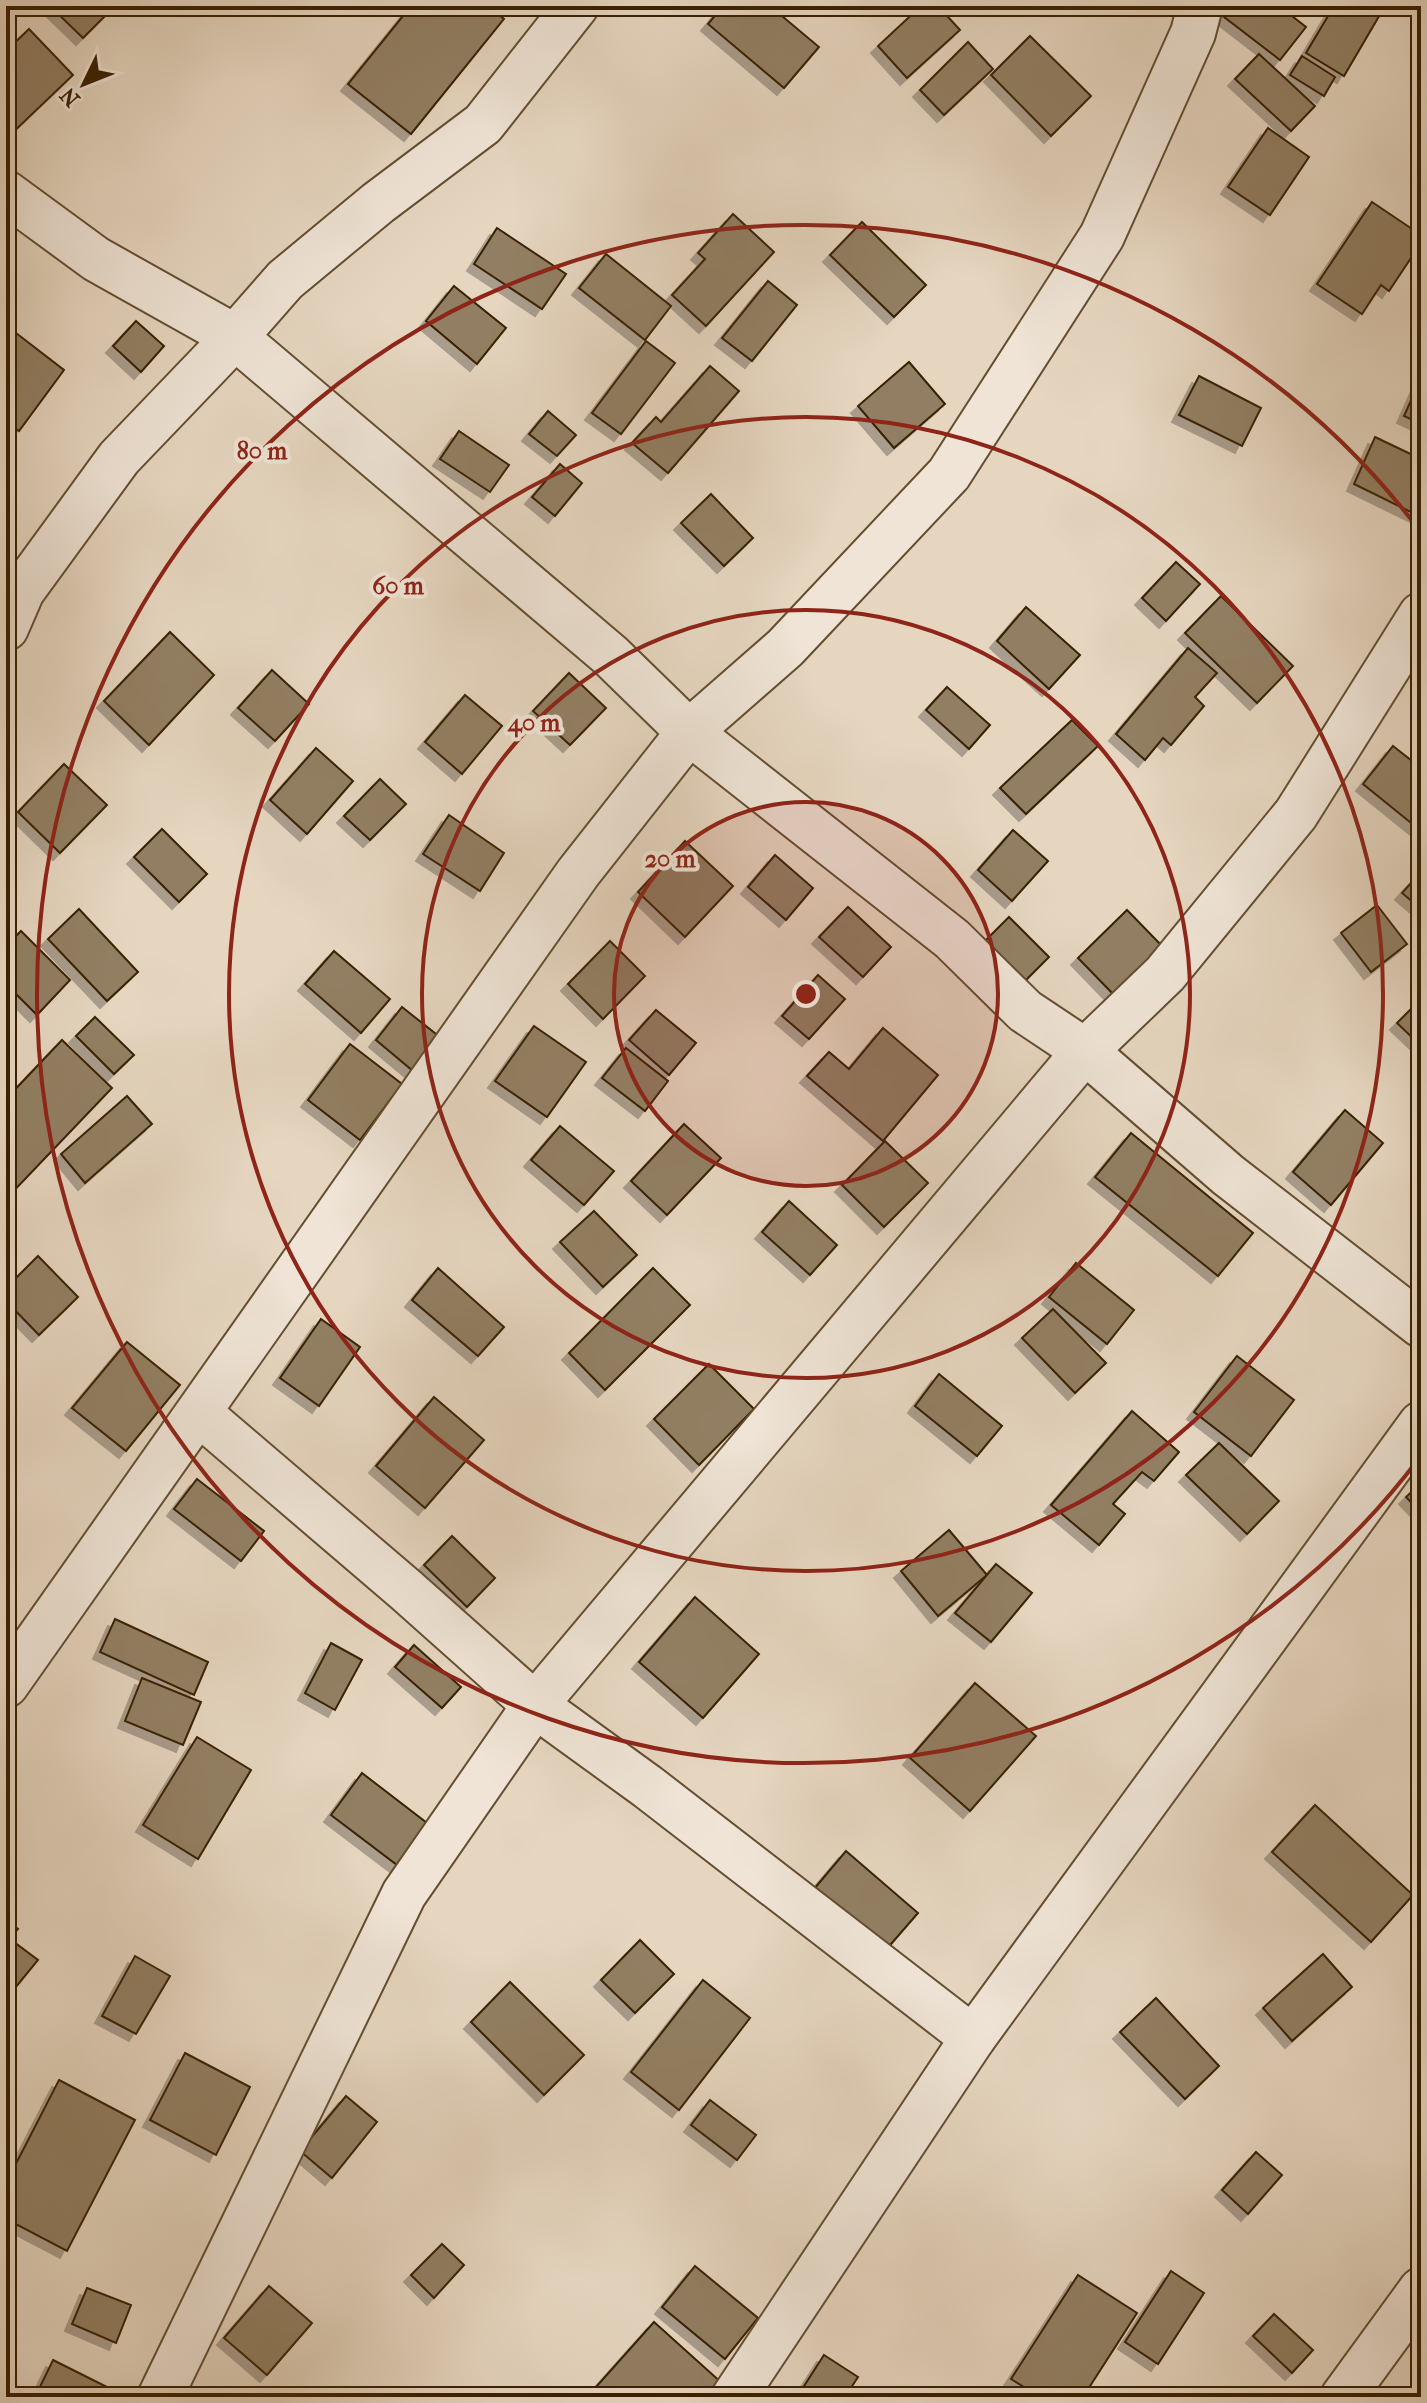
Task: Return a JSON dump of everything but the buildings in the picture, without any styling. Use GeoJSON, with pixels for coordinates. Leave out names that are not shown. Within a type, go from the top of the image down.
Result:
{"type":"FeatureCollection","features":[{"type":"Feature","properties":{"kind":"street"},"geometry":{"type":"LineString","coordinates":[[6,628],[22,591],[119,458],[285,280],[378,203],[483,124],[576,6]]}},
{"type":"Feature","properties":{"kind":"street"},"geometry":{"type":"LineString","coordinates":[[6,1685],[578,873],[689,732],[785,648],[949,474],[1102,236],[1193,33],[1200,6]]}},
{"type":"Feature","properties":{"kind":"street"},"geometry":{"type":"LineString","coordinates":[[6,193],[96,259],[235,337],[587,635],[689,732],[952,939],[1025,1011],[1085,1051],[1228,1175],[1421,1325]]}},
{"type":"Feature","properties":{"kind":"street"},"geometry":{"type":"LineString","coordinates":[[160,2397],[404,1894],[535,1705],[1085,1051],[1165,974],[1296,814],[1421,615]]}},
{"type":"Feature","properties":{"kind":"street"},"geometry":{"type":"LineString","coordinates":[[199,1413],[535,1705],[648,1787],[973,2038]]}},
{"type":"Feature","properties":{"kind":"street"},"geometry":{"type":"LineString","coordinates":[[734,2397],[973,2038],[1421,1424]]}},
{"type":"Feature","properties":{"kind":"street"},"geometry":{"type":"LineString","coordinates":[[1360,2391],[1421,2290]]}}]}
